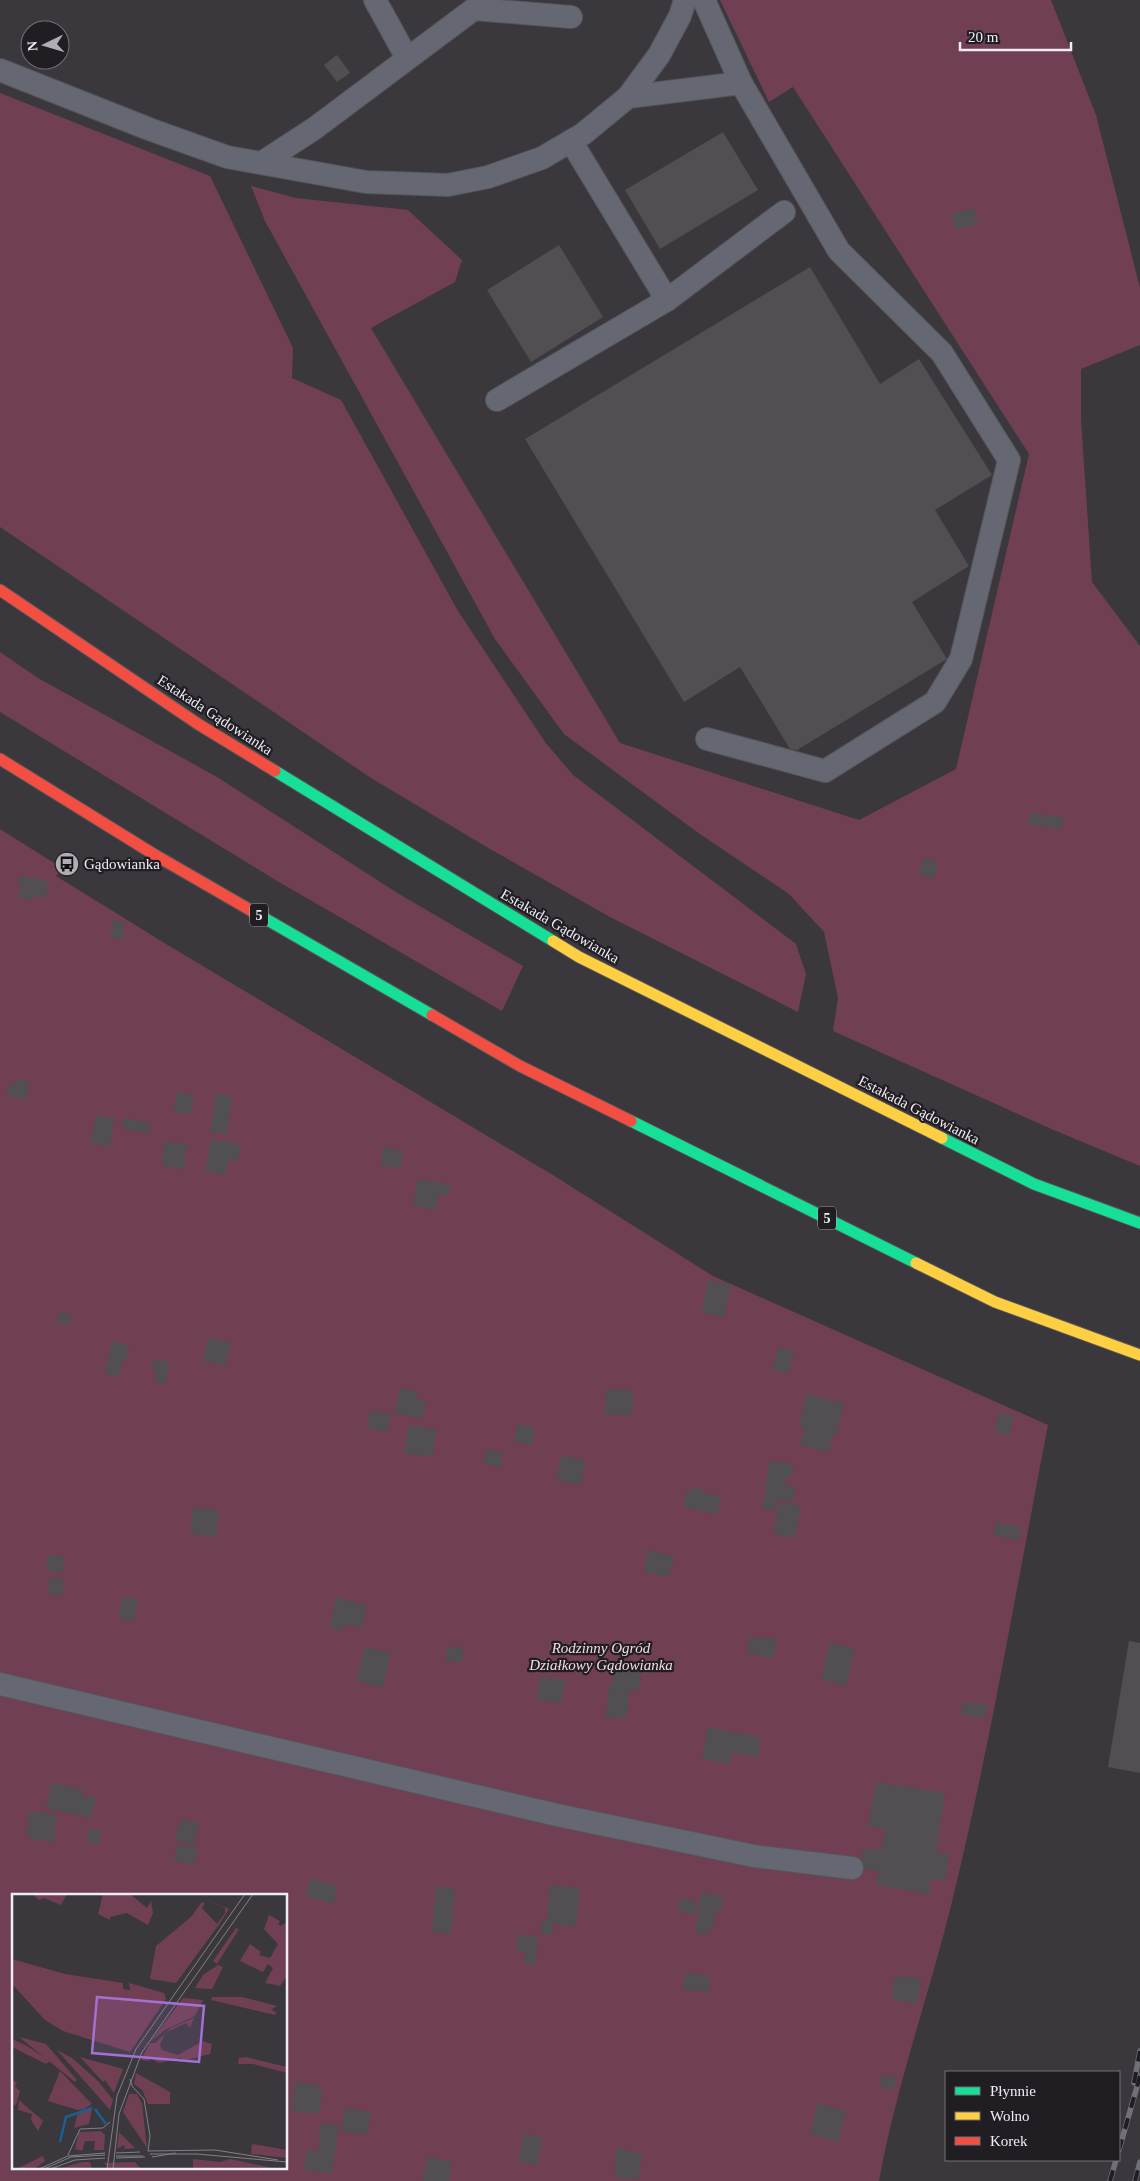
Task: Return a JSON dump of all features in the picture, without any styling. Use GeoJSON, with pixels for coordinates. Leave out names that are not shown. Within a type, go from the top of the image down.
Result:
{"type":"FeatureCollection","features":[{"type":"Feature","properties":{"kind":"main road","name":"Estakada Gądowianka"},"geometry":{"type":"LineString","coordinates":[[0,590],[198,724],[578,956],[1034,1184],[1140,1224]]}},
{"type":"Feature","properties":{"kind":"main road","name":"5"},"geometry":{"type":"LineString","coordinates":[[0,760],[155,855],[520,1066],[995,1302],[1140,1355]]}},
{"type":"Feature","properties":{"kind":"lane"},"geometry":{"type":"LineString","coordinates":[[375,0],[407,58]]}},
{"type":"Feature","properties":{"kind":"lane"},"geometry":{"type":"LineString","coordinates":[[0,70],[218,154],[366,182],[448,185],[488,177],[542,158],[583,134],[628,96],[659,55],[680,16],[684,0]]}},
{"type":"Feature","properties":{"kind":"lane"},"geometry":{"type":"LineString","coordinates":[[704,0],[741,83],[839,251],[942,354],[1009,460],[961,659],[935,702],[825,771],[707,739]]}},
{"type":"Feature","properties":{"kind":"lane"},"geometry":{"type":"LineString","coordinates":[[263,162],[314,128],[474,9],[572,17]]}},
{"type":"Feature","properties":{"kind":"lane"},"geometry":{"type":"LineString","coordinates":[[628,96],[741,83]]}},
{"type":"Feature","properties":{"kind":"lane"},"geometry":{"type":"LineString","coordinates":[[571,141],[667,300]]}},
{"type":"Feature","properties":{"kind":"lane"},"geometry":{"type":"LineString","coordinates":[[497,400],[667,300],[784,212]]}},
{"type":"Feature","properties":{"kind":"lane"},"geometry":{"type":"LineString","coordinates":[[0,1684],[557,1815],[754,1856],[852,1868]]}},
{"type":"Feature","properties":{"kind":"green space"},"geometry":{"type":"Polygon","coordinates":[[[720,0],[1051,0],[1096,115],[1140,288],[1140,345],[1081,369],[1081,420],[1092,582],[1140,646],[1140,1166],[1049,1128],[833,1031],[838,998],[824,932],[789,894],[697,832],[564,734],[495,639],[265,221],[251,186],[296,198],[408,210],[462,260],[455,282],[371,328],[620,743],[859,820],[956,769],[1029,454],[793,87],[769,102],[720,0]]]}},
{"type":"Feature","properties":{"kind":"green space"},"geometry":{"type":"Polygon","coordinates":[[[0,93],[210,176],[293,348],[292,378],[341,400],[458,611],[545,742],[573,775],[796,944],[806,974],[798,1012],[610,917],[490,849],[371,778],[0,527],[0,93]]]}},
{"type":"Feature","properties":{"kind":"green space"},"geometry":{"type":"Polygon","coordinates":[[[0,652],[38,678],[217,777],[399,894],[523,966],[502,1011],[279,882],[0,712],[0,652]]]}},
{"type":"Feature","properties":{"kind":"green space","name":"Rodzinny Ogród Działkowy Gądowianka"},"geometry":{"type":"Polygon","coordinates":[[[0,829],[62,868],[56,876],[166,944],[556,1177],[713,1276],[1048,1425],[991,1726],[965,1846],[942,1940],[894,2111],[879,2181],[0,2181],[0,829]]]}},
{"type":"Feature","properties":{"kind":"building"},"geometry":{"type":"Polygon","coordinates":[[[337,55],[350,73],[337,82],[324,65],[337,55]]]}},
{"type":"Feature","properties":{"kind":"building"},"geometry":{"type":"Polygon","coordinates":[[[723,132],[758,190],[660,249],[625,190],[723,132]]]}},
{"type":"Feature","properties":{"kind":"building"},"geometry":{"type":"Polygon","coordinates":[[[974,208],[978,224],[956,230],[951,214],[974,208]]]}},
{"type":"Feature","properties":{"kind":"building"},"geometry":{"type":"Polygon","coordinates":[[[559,245],[603,317],[531,362],[487,290],[559,245]]]}},
{"type":"Feature","properties":{"kind":"building"},"geometry":{"type":"Polygon","coordinates":[[[810,267],[880,384],[919,359],[992,475],[935,510],[969,566],[912,602],[947,659],[797,750],[790,749],[740,667],[684,702],[525,439],[810,267]]]}},
{"type":"Feature","properties":{"kind":"building"},"geometry":{"type":"Polygon","coordinates":[[[1030,813],[1063,817],[1062,829],[1028,824],[1030,813]]]}},
{"type":"Feature","properties":{"kind":"building"},"geometry":{"type":"Polygon","coordinates":[[[923,858],[938,862],[933,879],[919,874],[923,858]]]}},
{"type":"Feature","properties":{"kind":"building"},"geometry":{"type":"Polygon","coordinates":[[[19,876],[49,881],[46,898],[34,895],[33,901],[18,898],[21,886],[18,885],[19,876]]]}},
{"type":"Feature","properties":{"kind":"building"},"geometry":{"type":"Polygon","coordinates":[[[112,920],[125,922],[123,940],[110,938],[112,920]]]}},
{"type":"Feature","properties":{"kind":"building"},"geometry":{"type":"Polygon","coordinates":[[[16,1079],[29,1082],[27,1099],[7,1096],[9,1083],[15,1085],[16,1079]]]}},
{"type":"Feature","properties":{"kind":"building"},"geometry":{"type":"Polygon","coordinates":[[[177,1092],[194,1095],[191,1114],[174,1111],[177,1092]]]}},
{"type":"Feature","properties":{"kind":"building"},"geometry":{"type":"Polygon","coordinates":[[[216,1094],[232,1096],[227,1134],[210,1132],[216,1094]]]}},
{"type":"Feature","properties":{"kind":"building"},"geometry":{"type":"Polygon","coordinates":[[[96,1115],[114,1118],[110,1147],[91,1144],[96,1115]]]}},
{"type":"Feature","properties":{"kind":"building"},"geometry":{"type":"Polygon","coordinates":[[[124,1118],[151,1123],[148,1134],[122,1128],[124,1118]]]}},
{"type":"Feature","properties":{"kind":"building"},"geometry":{"type":"Polygon","coordinates":[[[211,1139],[241,1144],[238,1161],[229,1159],[225,1175],[205,1171],[211,1139]]]}},
{"type":"Feature","properties":{"kind":"building"},"geometry":{"type":"Polygon","coordinates":[[[164,1141],[187,1144],[184,1169],[162,1166],[164,1141]]]}},
{"type":"Feature","properties":{"kind":"building"},"geometry":{"type":"Polygon","coordinates":[[[383,1147],[403,1150],[401,1168],[381,1166],[383,1147]]]}},
{"type":"Feature","properties":{"kind":"building"},"geometry":{"type":"Polygon","coordinates":[[[418,1179],[450,1184],[449,1196],[438,1195],[436,1210],[413,1206],[418,1179]]]}},
{"type":"Feature","properties":{"kind":"building"},"geometry":{"type":"Polygon","coordinates":[[[708,1280],[731,1284],[724,1317],[702,1313],[708,1280]]]}},
{"type":"Feature","properties":{"kind":"building"},"geometry":{"type":"Polygon","coordinates":[[[59,1312],[71,1314],[69,1325],[57,1323],[59,1312]]]}},
{"type":"Feature","properties":{"kind":"building"},"geometry":{"type":"Polygon","coordinates":[[[208,1338],[231,1343],[226,1366],[203,1361],[208,1338]]]}},
{"type":"Feature","properties":{"kind":"building"},"geometry":{"type":"Polygon","coordinates":[[[111,1342],[129,1345],[126,1361],[122,1360],[119,1377],[105,1374],[111,1342]]]}},
{"type":"Feature","properties":{"kind":"building"},"geometry":{"type":"Polygon","coordinates":[[[779,1347],[794,1352],[788,1374],[772,1370],[779,1347]]]}},
{"type":"Feature","properties":{"kind":"building"},"geometry":{"type":"Polygon","coordinates":[[[153,1360],[169,1362],[166,1384],[155,1383],[156,1371],[152,1370],[153,1360]]]}},
{"type":"Feature","properties":{"kind":"building"},"geometry":{"type":"Polygon","coordinates":[[[400,1388],[418,1392],[416,1399],[426,1401],[422,1418],[395,1414],[400,1388]]]}},
{"type":"Feature","properties":{"kind":"building"},"geometry":{"type":"Polygon","coordinates":[[[606,1389],[633,1391],[632,1416],[604,1414],[606,1389]]]}},
{"type":"Feature","properties":{"kind":"building"},"geometry":{"type":"Polygon","coordinates":[[[806,1394],[844,1403],[837,1435],[833,1434],[829,1452],[800,1445],[804,1427],[799,1426],[806,1394]]]}},
{"type":"Feature","properties":{"kind":"building"},"geometry":{"type":"Polygon","coordinates":[[[370,1410],[391,1415],[387,1432],[366,1427],[370,1410]]]}},
{"type":"Feature","properties":{"kind":"building"},"geometry":{"type":"Polygon","coordinates":[[[998,1413],[1013,1415],[1010,1435],[995,1433],[998,1413]]]}},
{"type":"Feature","properties":{"kind":"building"},"geometry":{"type":"Polygon","coordinates":[[[517,1424],[535,1427],[532,1445],[514,1441],[517,1424]]]}},
{"type":"Feature","properties":{"kind":"building"},"geometry":{"type":"Polygon","coordinates":[[[408,1425],[436,1429],[433,1457],[404,1453],[408,1425]]]}},
{"type":"Feature","properties":{"kind":"building"},"geometry":{"type":"Polygon","coordinates":[[[487,1449],[503,1454],[500,1468],[483,1463],[487,1449]]]}},
{"type":"Feature","properties":{"kind":"building"},"geometry":{"type":"Polygon","coordinates":[[[561,1455],[586,1460],[581,1485],[557,1480],[561,1455]]]}},
{"type":"Feature","properties":{"kind":"building"},"geometry":{"type":"Polygon","coordinates":[[[769,1461],[793,1464],[792,1477],[786,1477],[785,1486],[795,1487],[793,1502],[776,1499],[775,1510],[763,1509],[769,1461]]]}},
{"type":"Feature","properties":{"kind":"building"},"geometry":{"type":"Polygon","coordinates":[[[692,1487],[703,1489],[702,1493],[721,1496],[718,1514],[684,1508],[686,1491],[692,1492],[692,1487]]]}},
{"type":"Feature","properties":{"kind":"building"},"geometry":{"type":"Polygon","coordinates":[[[779,1502],[801,1506],[795,1538],[773,1534],[779,1502]]]}},
{"type":"Feature","properties":{"kind":"building"},"geometry":{"type":"Polygon","coordinates":[[[193,1507],[219,1511],[216,1537],[190,1534],[193,1507]]]}},
{"type":"Feature","properties":{"kind":"building"},"geometry":{"type":"Polygon","coordinates":[[[996,1522],[1021,1527],[1019,1540],[993,1535],[996,1522]]]}},
{"type":"Feature","properties":{"kind":"building"},"geometry":{"type":"Polygon","coordinates":[[[648,1550],[674,1556],[669,1577],[644,1572],[648,1550]]]}},
{"type":"Feature","properties":{"kind":"building"},"geometry":{"type":"Polygon","coordinates":[[[48,1555],[64,1557],[62,1573],[46,1570],[48,1555]]]}},
{"type":"Feature","properties":{"kind":"building"},"geometry":{"type":"Polygon","coordinates":[[[50,1577],[64,1579],[62,1596],[48,1594],[50,1577]]]}},
{"type":"Feature","properties":{"kind":"building"},"geometry":{"type":"Polygon","coordinates":[[[122,1597],[138,1599],[134,1622],[119,1619],[122,1597]]]}},
{"type":"Feature","properties":{"kind":"building"},"geometry":{"type":"Polygon","coordinates":[[[336,1598],[367,1605],[362,1628],[345,1624],[343,1631],[329,1627],[336,1598]]]}},
{"type":"Feature","properties":{"kind":"building"},"geometry":{"type":"Polygon","coordinates":[[[749,1637],[776,1639],[774,1658],[748,1654],[749,1637]]]}},
{"type":"Feature","properties":{"kind":"building"},"geometry":{"type":"Polygon","coordinates":[[[1129,1641],[1140,1643],[1140,1773],[1108,1767],[1129,1641]]]}},
{"type":"Feature","properties":{"kind":"building"},"geometry":{"type":"Polygon","coordinates":[[[830,1642],[855,1649],[846,1686],[821,1679],[830,1642]]]}},
{"type":"Feature","properties":{"kind":"building"},"geometry":{"type":"Polygon","coordinates":[[[365,1647],[391,1653],[383,1687],[356,1681],[365,1647]]]}},
{"type":"Feature","properties":{"kind":"building"},"geometry":{"type":"Polygon","coordinates":[[[447,1647],[463,1648],[462,1662],[446,1661],[447,1647]]]}},
{"type":"Feature","properties":{"kind":"building"},"geometry":{"type":"Polygon","coordinates":[[[617,1659],[643,1664],[638,1692],[629,1690],[627,1718],[606,1717],[609,1685],[612,1685],[617,1659]]]}},
{"type":"Feature","properties":{"kind":"building"},"geometry":{"type":"Polygon","coordinates":[[[540,1677],[565,1680],[562,1703],[537,1700],[540,1677]]]}},
{"type":"Feature","properties":{"kind":"building"},"geometry":{"type":"Polygon","coordinates":[[[963,1702],[987,1704],[985,1718],[961,1715],[963,1702]]]}},
{"type":"Feature","properties":{"kind":"building"},"geometry":{"type":"Polygon","coordinates":[[[707,1727],[761,1737],[758,1757],[732,1752],[730,1764],[702,1759],[707,1727]]]}},
{"type":"Feature","properties":{"kind":"building"},"geometry":{"type":"Polygon","coordinates":[[[876,1782],[945,1793],[936,1852],[949,1854],[945,1881],[931,1879],[929,1894],[876,1885],[878,1871],[860,1869],[863,1848],[882,1850],[885,1829],[868,1826],[876,1782]]]}},
{"type":"Feature","properties":{"kind":"building"},"geometry":{"type":"Polygon","coordinates":[[[52,1783],[83,1790],[82,1795],[96,1798],[91,1818],[46,1808],[52,1783]]]}},
{"type":"Feature","properties":{"kind":"building"},"geometry":{"type":"Polygon","coordinates":[[[29,1811],[57,1814],[54,1842],[30,1839],[31,1835],[26,1834],[29,1811]]]}},
{"type":"Feature","properties":{"kind":"building"},"geometry":{"type":"Polygon","coordinates":[[[180,1819],[199,1823],[194,1845],[175,1840],[180,1819]]]}},
{"type":"Feature","properties":{"kind":"building"},"geometry":{"type":"Polygon","coordinates":[[[88,1830],[100,1830],[99,1844],[87,1843],[88,1830]]]}},
{"type":"Feature","properties":{"kind":"building"},"geometry":{"type":"Polygon","coordinates":[[[177,1844],[198,1848],[194,1865],[174,1861],[177,1844]]]}},
{"type":"Feature","properties":{"kind":"building"},"geometry":{"type":"Polygon","coordinates":[[[310,1878],[338,1886],[334,1904],[306,1896],[310,1878]]]}},
{"type":"Feature","properties":{"kind":"building"},"geometry":{"type":"Polygon","coordinates":[[[550,1885],[580,1888],[576,1926],[553,1924],[552,1935],[541,1934],[542,1919],[547,1920],[550,1885]]]}},
{"type":"Feature","properties":{"kind":"building"},"geometry":{"type":"Polygon","coordinates":[[[436,1886],[455,1888],[451,1934],[432,1932],[436,1886]]]}},
{"type":"Feature","properties":{"kind":"building"},"geometry":{"type":"Polygon","coordinates":[[[701,1893],[723,1896],[721,1912],[715,1911],[713,1929],[708,1928],[708,1935],[695,1933],[701,1893]]]}},
{"type":"Feature","properties":{"kind":"building"},"geometry":{"type":"Polygon","coordinates":[[[680,1899],[697,1901],[695,1914],[678,1912],[680,1899]]]}},
{"type":"Feature","properties":{"kind":"building"},"geometry":{"type":"Polygon","coordinates":[[[517,1935],[537,1936],[536,1965],[524,1964],[525,1952],[517,1952],[517,1935]]]}},
{"type":"Feature","properties":{"kind":"building"},"geometry":{"type":"Polygon","coordinates":[[[685,1973],[710,1976],[709,1992],[683,1990],[685,1973]]]}},
{"type":"Feature","properties":{"kind":"building"},"geometry":{"type":"Polygon","coordinates":[[[894,1976],[921,1978],[918,2003],[892,2000],[894,1976]]]}},
{"type":"Feature","properties":{"kind":"building"},"geometry":{"type":"Polygon","coordinates":[[[882,2074],[897,2078],[893,2091],[879,2086],[882,2074]]]}},
{"type":"Feature","properties":{"kind":"building"},"geometry":{"type":"Polygon","coordinates":[[[295,2082],[319,2085],[318,2090],[322,2091],[319,2114],[291,2111],[295,2082]]]}},
{"type":"Feature","properties":{"kind":"building"},"geometry":{"type":"Polygon","coordinates":[[[817,2103],[846,2111],[838,2142],[810,2134],[817,2103]]]}},
{"type":"Feature","properties":{"kind":"building"},"geometry":{"type":"Polygon","coordinates":[[[345,2108],[371,2112],[367,2135],[341,2131],[345,2108]]]}},
{"type":"Feature","properties":{"kind":"building"},"geometry":{"type":"Polygon","coordinates":[[[321,2123],[339,2125],[332,2173],[304,2170],[307,2150],[318,2151],[321,2123]]]}},
{"type":"Feature","properties":{"kind":"building"},"geometry":{"type":"Polygon","coordinates":[[[523,2134],[542,2137],[538,2165],[519,2162],[523,2134]]]}},
{"type":"Feature","properties":{"kind":"building"},"geometry":{"type":"Polygon","coordinates":[[[617,2148],[642,2154],[638,2180],[614,2177],[617,2148]]]}},
{"type":"Feature","properties":{"kind":"building"},"geometry":{"type":"Polygon","coordinates":[[[428,2157],[452,2162],[449,2181],[423,2181],[428,2157]]]}},
{"type":"Feature","properties":{"kind":"railway"},"geometry":{"type":"LineString","coordinates":[[1134,2083],[1140,2051]]}},
{"type":"Feature","properties":{"kind":"railway"},"geometry":{"type":"LineString","coordinates":[[1120,2146],[1140,2076]]}},
{"type":"Feature","properties":{"kind":"railway"},"geometry":{"type":"LineString","coordinates":[[1110,2181],[1116,2161]]}},
{"type":"Feature","properties":{"kind":"railway"},"geometry":{"type":"LineString","coordinates":[[1135,2181],[1140,2162]]}},
{"type":"Feature","properties":{"kind":"traffic: fast"},"geometry":{"type":"LineString","coordinates":[[275,771],[553,941]]}},
{"type":"Feature","properties":{"kind":"traffic: fast"},"geometry":{"type":"LineString","coordinates":[[252,911],[432,1015]]}},
{"type":"Feature","properties":{"kind":"traffic: fast"},"geometry":{"type":"LineString","coordinates":[[631,1121],[916,1263]]}},
{"type":"Feature","properties":{"kind":"traffic: fast"},"geometry":{"type":"LineString","coordinates":[[942,1138],[1034,1184],[1140,1223]]}},
{"type":"Feature","properties":{"kind":"traffic: slow"},"geometry":{"type":"LineString","coordinates":[[553,941],[579,957],[942,1138]]}},
{"type":"Feature","properties":{"kind":"traffic: slow"},"geometry":{"type":"LineString","coordinates":[[916,1263],[995,1302],[1140,1355]]}},
{"type":"Feature","properties":{"kind":"traffic: jam"},"geometry":{"type":"LineString","coordinates":[[0,590],[198,724],[275,771]]}},
{"type":"Feature","properties":{"kind":"traffic: jam"},"geometry":{"type":"LineString","coordinates":[[0,759],[155,855],[252,911]]}},
{"type":"Feature","properties":{"kind":"traffic: jam"},"geometry":{"type":"LineString","coordinates":[[432,1015],[520,1066],[631,1121]]}},
{"type":"Feature","properties":{"kind":"place","name":"Gądowianka"},"geometry":{"type":"Point","coordinates":[67,864]}}]}
